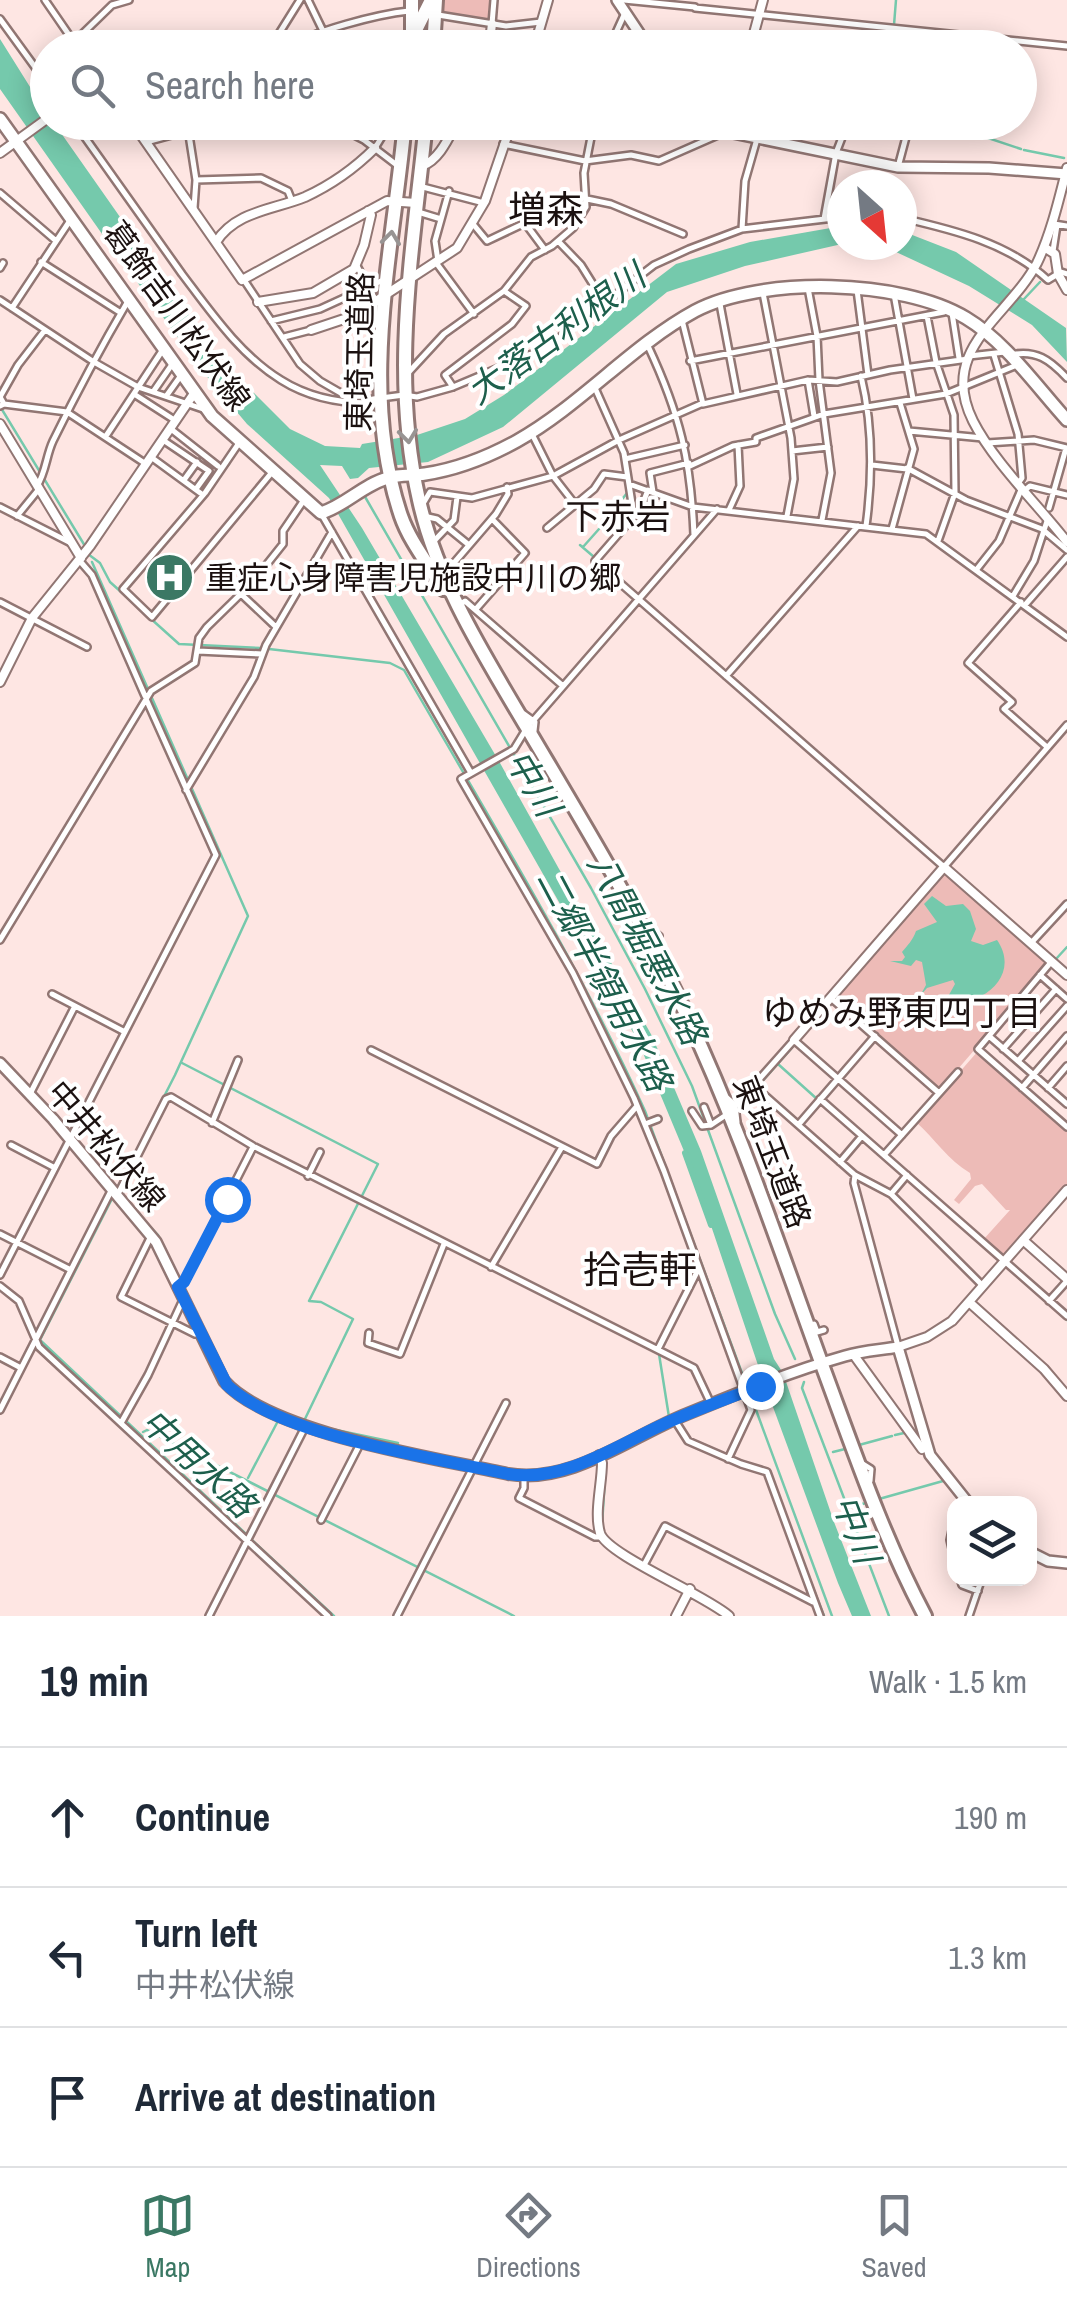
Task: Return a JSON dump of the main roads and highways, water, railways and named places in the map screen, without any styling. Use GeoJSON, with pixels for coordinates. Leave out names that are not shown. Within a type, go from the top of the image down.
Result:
{"type":"FeatureCollection","features":[{"type":"Feature","properties":{"kind":"highway"},"geometry":{"type":"LineString","coordinates":[[416,30],[434,0]]}},
{"type":"Feature","properties":{"kind":"highway"},"geometry":{"type":"LineString","coordinates":[[434,0],[434,30]]}},
{"type":"Feature","properties":{"kind":"highway","name":"東埼玉道路"},"geometry":{"type":"LineString","coordinates":[[403,140],[380,296],[381,401],[391,475],[402,518],[496,676],[530,724],[677,994],[732,1109],[877,1510],[928,1616]]}},
{"type":"Feature","properties":{"kind":"highway","name":"東埼玉道路"},"geometry":{"type":"LineString","coordinates":[[424,140],[407,282],[404,399],[414,472],[431,530],[454,597],[496,676]]}},
{"type":"Feature","properties":{"kind":"main road"},"geometry":{"type":"LineString","coordinates":[[620,0],[637,30]]}},
{"type":"Feature","properties":{"kind":"main road","name":"葛飾吉川松伏線"},"geometry":{"type":"LineString","coordinates":[[0,118],[19,138],[174,362],[191,398],[238,442],[304,500],[324,512],[391,475]]}},
{"type":"Feature","properties":{"kind":"main road"},"geometry":{"type":"LineString","coordinates":[[776,140],[898,167],[1066,172]]}},
{"type":"Feature","properties":{"kind":"main road"},"geometry":{"type":"LineString","coordinates":[[391,475],[467,464],[531,432],[682,320],[720,301],[763,290],[808,285],[894,294],[953,311],[983,330],[1066,418]]}},
{"type":"Feature","properties":{"kind":"main road","name":"中井松伏線"},"geometry":{"type":"LineString","coordinates":[[1,1065],[151,1236],[221,1378],[234,1392],[305,1427],[524,1476],[557,1472],[674,1419],[794,1373],[898,1346],[934,1462],[962,1496]]}},
{"type":"Feature","properties":{"kind":"main road"},"geometry":{"type":"LineString","coordinates":[[1037,1556],[1067,1563]]}},
{"type":"Feature","properties":{"kind":"water"},"geometry":{"type":"Polygon","coordinates":[[[0,39],[30,87],[30,132],[0,89],[0,39]]]}},
{"type":"Feature","properties":{"kind":"water"},"geometry":{"type":"Polygon","coordinates":[[[36,140],[66,140],[219,358],[290,429],[325,446],[360,448],[362,444],[417,435],[465,419],[504,395],[676,264],[750,242],[827,229],[827,247],[745,266],[667,292],[503,427],[428,462],[369,468],[358,478],[350,479],[342,466],[320,465],[362,528],[500,763],[652,1036],[701,1151],[871,1616],[852,1616],[838,1583],[763,1380],[694,1175],[638,1041],[329,498],[247,424],[204,373],[36,140]]]}},
{"type":"Feature","properties":{"kind":"water"},"geometry":{"type":"Polygon","coordinates":[[[917,237],[956,252],[1066,328],[1067,362],[1032,325],[969,286],[913,260],[917,260],[917,237]]]}},
{"type":"Feature","properties":{"kind":"water"},"geometry":{"type":"Polygon","coordinates":[[[932,896],[946,906],[963,904],[970,911],[976,929],[971,941],[983,945],[997,940],[1002,949],[1005,965],[1000,980],[981,996],[979,1005],[945,1002],[955,984],[953,980],[927,988],[920,996],[926,985],[922,962],[916,960],[911,966],[890,961],[902,961],[902,952],[916,931],[937,922],[924,904],[932,896]]]}},
{"type":"Feature","properties":{"kind":"waterway"},"geometry":{"type":"LineString","coordinates":[[894,25],[896,0]]}},
{"type":"Feature","properties":{"kind":"waterway"},"geometry":{"type":"LineString","coordinates":[[994,140],[1021,149]]}},
{"type":"Feature","properties":{"kind":"waterway"},"geometry":{"type":"LineString","coordinates":[[1024,150],[1064,158]]}},
{"type":"Feature","properties":{"kind":"waterway"},"geometry":{"type":"LineString","coordinates":[[1024,299],[1040,282]]}},
{"type":"Feature","properties":{"kind":"waterway"},"geometry":{"type":"LineString","coordinates":[[1,408],[85,546]]}},
{"type":"Feature","properties":{"kind":"waterway"},"geometry":{"type":"LineString","coordinates":[[221,474],[229,464]]}},
{"type":"Feature","properties":{"kind":"waterway"},"geometry":{"type":"LineString","coordinates":[[613,511],[627,493]]}},
{"type":"Feature","properties":{"kind":"waterway","name":"八間堀悪水路"},"geometry":{"type":"LineString","coordinates":[[364,495],[591,888],[645,989],[692,1086],[795,1359]]}},
{"type":"Feature","properties":{"kind":"waterway"},"geometry":{"type":"LineString","coordinates":[[583,547],[599,529]]}},
{"type":"Feature","properties":{"kind":"waterway"},"geometry":{"type":"LineString","coordinates":[[580,545],[594,557]]}},
{"type":"Feature","properties":{"kind":"waterway","name":"二郷半領用水路"},"geometry":{"type":"LineString","coordinates":[[88,554],[100,563],[110,582],[179,644],[261,648]]}},
{"type":"Feature","properties":{"kind":"waterway"},"geometry":{"type":"LineString","coordinates":[[599,561],[638,595]]}},
{"type":"Feature","properties":{"kind":"waterway","name":"中用水路"},"geometry":{"type":"LineString","coordinates":[[92,562],[248,916],[175,1075],[40,1340],[246,1534]]}},
{"type":"Feature","properties":{"kind":"waterway"},"geometry":{"type":"LineString","coordinates":[[643,599],[683,635]]}},
{"type":"Feature","properties":{"kind":"waterway"},"geometry":{"type":"LineString","coordinates":[[686,637],[725,672]]}},
{"type":"Feature","properties":{"kind":"waterway","name":"二郷半領用水路"},"geometry":{"type":"LineString","coordinates":[[269,649],[390,663],[404,670],[530,888],[618,1054],[645,1111],[746,1384]]}},
{"type":"Feature","properties":{"kind":"waterway"},"geometry":{"type":"LineString","coordinates":[[730,675],[770,711]]}},
{"type":"Feature","properties":{"kind":"waterway"},"geometry":{"type":"LineString","coordinates":[[772,713],[814,749]]}},
{"type":"Feature","properties":{"kind":"waterway"},"geometry":{"type":"LineString","coordinates":[[816,751],[857,787]]}},
{"type":"Feature","properties":{"kind":"waterway"},"geometry":{"type":"LineString","coordinates":[[859,789],[900,825]]}},
{"type":"Feature","properties":{"kind":"waterway"},"geometry":{"type":"LineString","coordinates":[[903,827],[943,862]]}},
{"type":"Feature","properties":{"kind":"waterway"},"geometry":{"type":"LineString","coordinates":[[1056,959],[1067,947]]}},
{"type":"Feature","properties":{"kind":"waterway"},"geometry":{"type":"LineString","coordinates":[[815,1021],[876,951]]}},
{"type":"Feature","properties":{"kind":"waterway"},"geometry":{"type":"LineString","coordinates":[[736,1111],[797,1042]]}},
{"type":"Feature","properties":{"kind":"waterway"},"geometry":{"type":"LineString","coordinates":[[182,1063],[378,1164],[309,1301],[321,1302],[353,1319],[304,1421]]}},
{"type":"Feature","properties":{"kind":"waterway"},"geometry":{"type":"LineString","coordinates":[[778,1064],[856,1134]]}},
{"type":"Feature","properties":{"kind":"waterway","name":"中川"},"geometry":{"type":"LineString","coordinates":[[685,1153],[711,1225]]}},
{"type":"Feature","properties":{"kind":"waterway"},"geometry":{"type":"LineString","coordinates":[[922,1192],[976,1239]]}},
{"type":"Feature","properties":{"kind":"waterway"},"geometry":{"type":"LineString","coordinates":[[136,1212],[158,1235],[208,1338]]}},
{"type":"Feature","properties":{"kind":"waterway"},"geometry":{"type":"LineString","coordinates":[[1008,1268],[1067,1320]]}},
{"type":"Feature","properties":{"kind":"waterway"},"geometry":{"type":"LineString","coordinates":[[629,1332],[657,1347]]}},
{"type":"Feature","properties":{"kind":"waterway"},"geometry":{"type":"LineString","coordinates":[[659,1354],[669,1417]]}},
{"type":"Feature","properties":{"kind":"waterway","name":"八間堀悪水路"},"geometry":{"type":"LineString","coordinates":[[804,1382],[802,1388],[889,1616]]}},
{"type":"Feature","properties":{"kind":"waterway","name":"二郷半領用水路"},"geometry":{"type":"LineString","coordinates":[[749,1391],[832,1616]]}},
{"type":"Feature","properties":{"kind":"waterway","name":"中用水路"},"geometry":{"type":"LineString","coordinates":[[248,1478],[279,1419]]}},
{"type":"Feature","properties":{"kind":"waterway"},"geometry":{"type":"LineString","coordinates":[[681,1425],[687,1435]]}},
{"type":"Feature","properties":{"kind":"waterway"},"geometry":{"type":"LineString","coordinates":[[322,1427],[398,1443]]}},
{"type":"Feature","properties":{"kind":"waterway","name":"中用水路"},"geometry":{"type":"LineString","coordinates":[[143,1432],[147,1430],[514,1616]]}},
{"type":"Feature","properties":{"kind":"waterway"},"geometry":{"type":"LineString","coordinates":[[895,1435],[904,1433]]}},
{"type":"Feature","properties":{"kind":"waterway"},"geometry":{"type":"LineString","coordinates":[[859,1445],[892,1436]]}},
{"type":"Feature","properties":{"kind":"waterway"},"geometry":{"type":"LineString","coordinates":[[833,1452],[845,1449]]}},
{"type":"Feature","properties":{"kind":"waterway"},"geometry":{"type":"LineString","coordinates":[[767,1469],[824,1616]]}},
{"type":"Feature","properties":{"kind":"waterway"},"geometry":{"type":"LineString","coordinates":[[602,1525],[605,1478]]}},
{"type":"Feature","properties":{"kind":"waterway"},"geometry":{"type":"LineString","coordinates":[[879,1499],[943,1481]]}},
{"type":"Feature","properties":{"kind":"waterway"},"geometry":{"type":"LineString","coordinates":[[851,1507],[866,1503]]}},
{"type":"Feature","properties":{"kind":"waterway"},"geometry":{"type":"LineString","coordinates":[[252,1540],[334,1616]]}},
{"type":"Feature","properties":{"kind":"place","name":"重症心身障害児施設中川の郷"},"geometry":{"type":"Point","coordinates":[170,578]}},
{"type":"Feature","properties":{"kind":"district","name":"増森"},"geometry":{"type":"Point","coordinates":[546,210]}},
{"type":"Feature","properties":{"kind":"district","name":"下赤岩"},"geometry":{"type":"Point","coordinates":[618,517]}},
{"type":"Feature","properties":{"kind":"district","name":"ゆめみ野東四丁目"},"geometry":{"type":"Point","coordinates":[902,1013]}},
{"type":"Feature","properties":{"kind":"district","name":"拾壱軒"},"geometry":{"type":"Point","coordinates":[640,1270]}},
{"type":"Feature","properties":{"kind":"water label","name":"大落古利根川"},"geometry":{"type":"Point","coordinates":[556,334]}}]}
